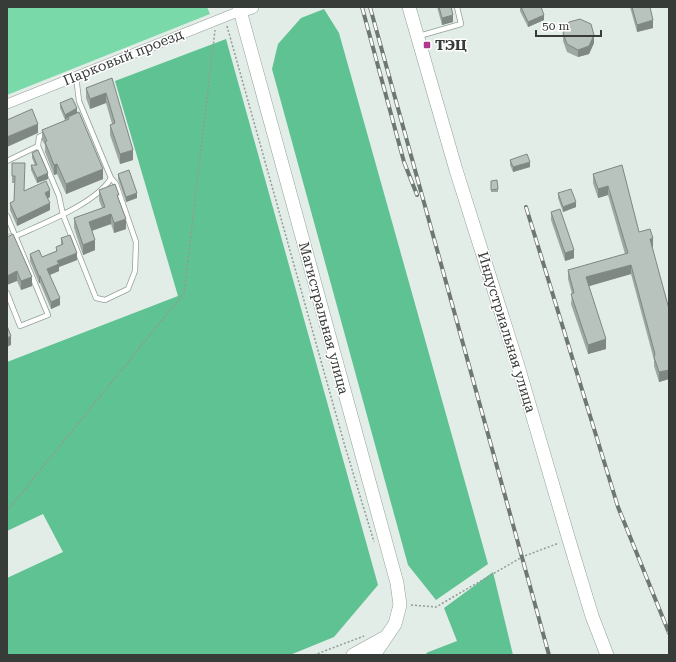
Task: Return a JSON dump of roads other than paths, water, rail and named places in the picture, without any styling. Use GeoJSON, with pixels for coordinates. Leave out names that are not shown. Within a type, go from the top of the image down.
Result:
{"type":"FeatureCollection","features":[{"type":"Feature","properties":{"kind":"street","name":"Индустриальная улица"},"geometry":{"type":"LineString","coordinates":[[409,7],[456,170],[518,366],[592,616],[607,655]]}},
{"type":"Feature","properties":{"kind":"street","name":"Парковый проезд"},"geometry":{"type":"LineString","coordinates":[[7,104],[240,10]]}},
{"type":"Feature","properties":{"kind":"street","name":"Магистральная улица"},"geometry":{"type":"LineString","coordinates":[[240,10],[397,582],[400,605],[396,624],[374,655]]}},
{"type":"Feature","properties":{"kind":"street"},"geometry":{"type":"LineString","coordinates":[[353,655],[388,636]]}},
{"type":"Feature","properties":{"kind":"lane"},"geometry":{"type":"LineString","coordinates":[[418,36],[461,24],[457,7]]}},
{"type":"Feature","properties":{"kind":"lane"},"geometry":{"type":"LineString","coordinates":[[52,131],[39,137],[38,146],[59,196],[63,215],[96,298],[105,300],[128,289],[135,271],[136,242],[116,184],[111,178],[78,101],[76,76]]}},
{"type":"Feature","properties":{"kind":"lane"},"geometry":{"type":"LineString","coordinates":[[79,118],[85,115]]}},
{"type":"Feature","properties":{"kind":"lane"},"geometry":{"type":"LineString","coordinates":[[7,161],[38,146]]}},
{"type":"Feature","properties":{"kind":"lane"},"geometry":{"type":"LineString","coordinates":[[7,237],[16,236],[63,215],[106,188],[111,178]]}},
{"type":"Feature","properties":{"kind":"lane"},"geometry":{"type":"LineString","coordinates":[[7,216],[48,315],[20,326],[7,292]]}},
{"type":"Feature","properties":{"kind":"railway"},"geometry":{"type":"LineString","coordinates":[[362,7],[404,162],[417,195]]}},
{"type":"Feature","properties":{"kind":"railway"},"geometry":{"type":"LineString","coordinates":[[370,7],[549,655]]}},
{"type":"Feature","properties":{"kind":"railway"},"geometry":{"type":"LineString","coordinates":[[526,207],[618,507],[669,633]]}},
{"type":"Feature","properties":{"kind":"place","name":"ТЭЦ"},"geometry":{"type":"Point","coordinates":[427,45]}}]}
